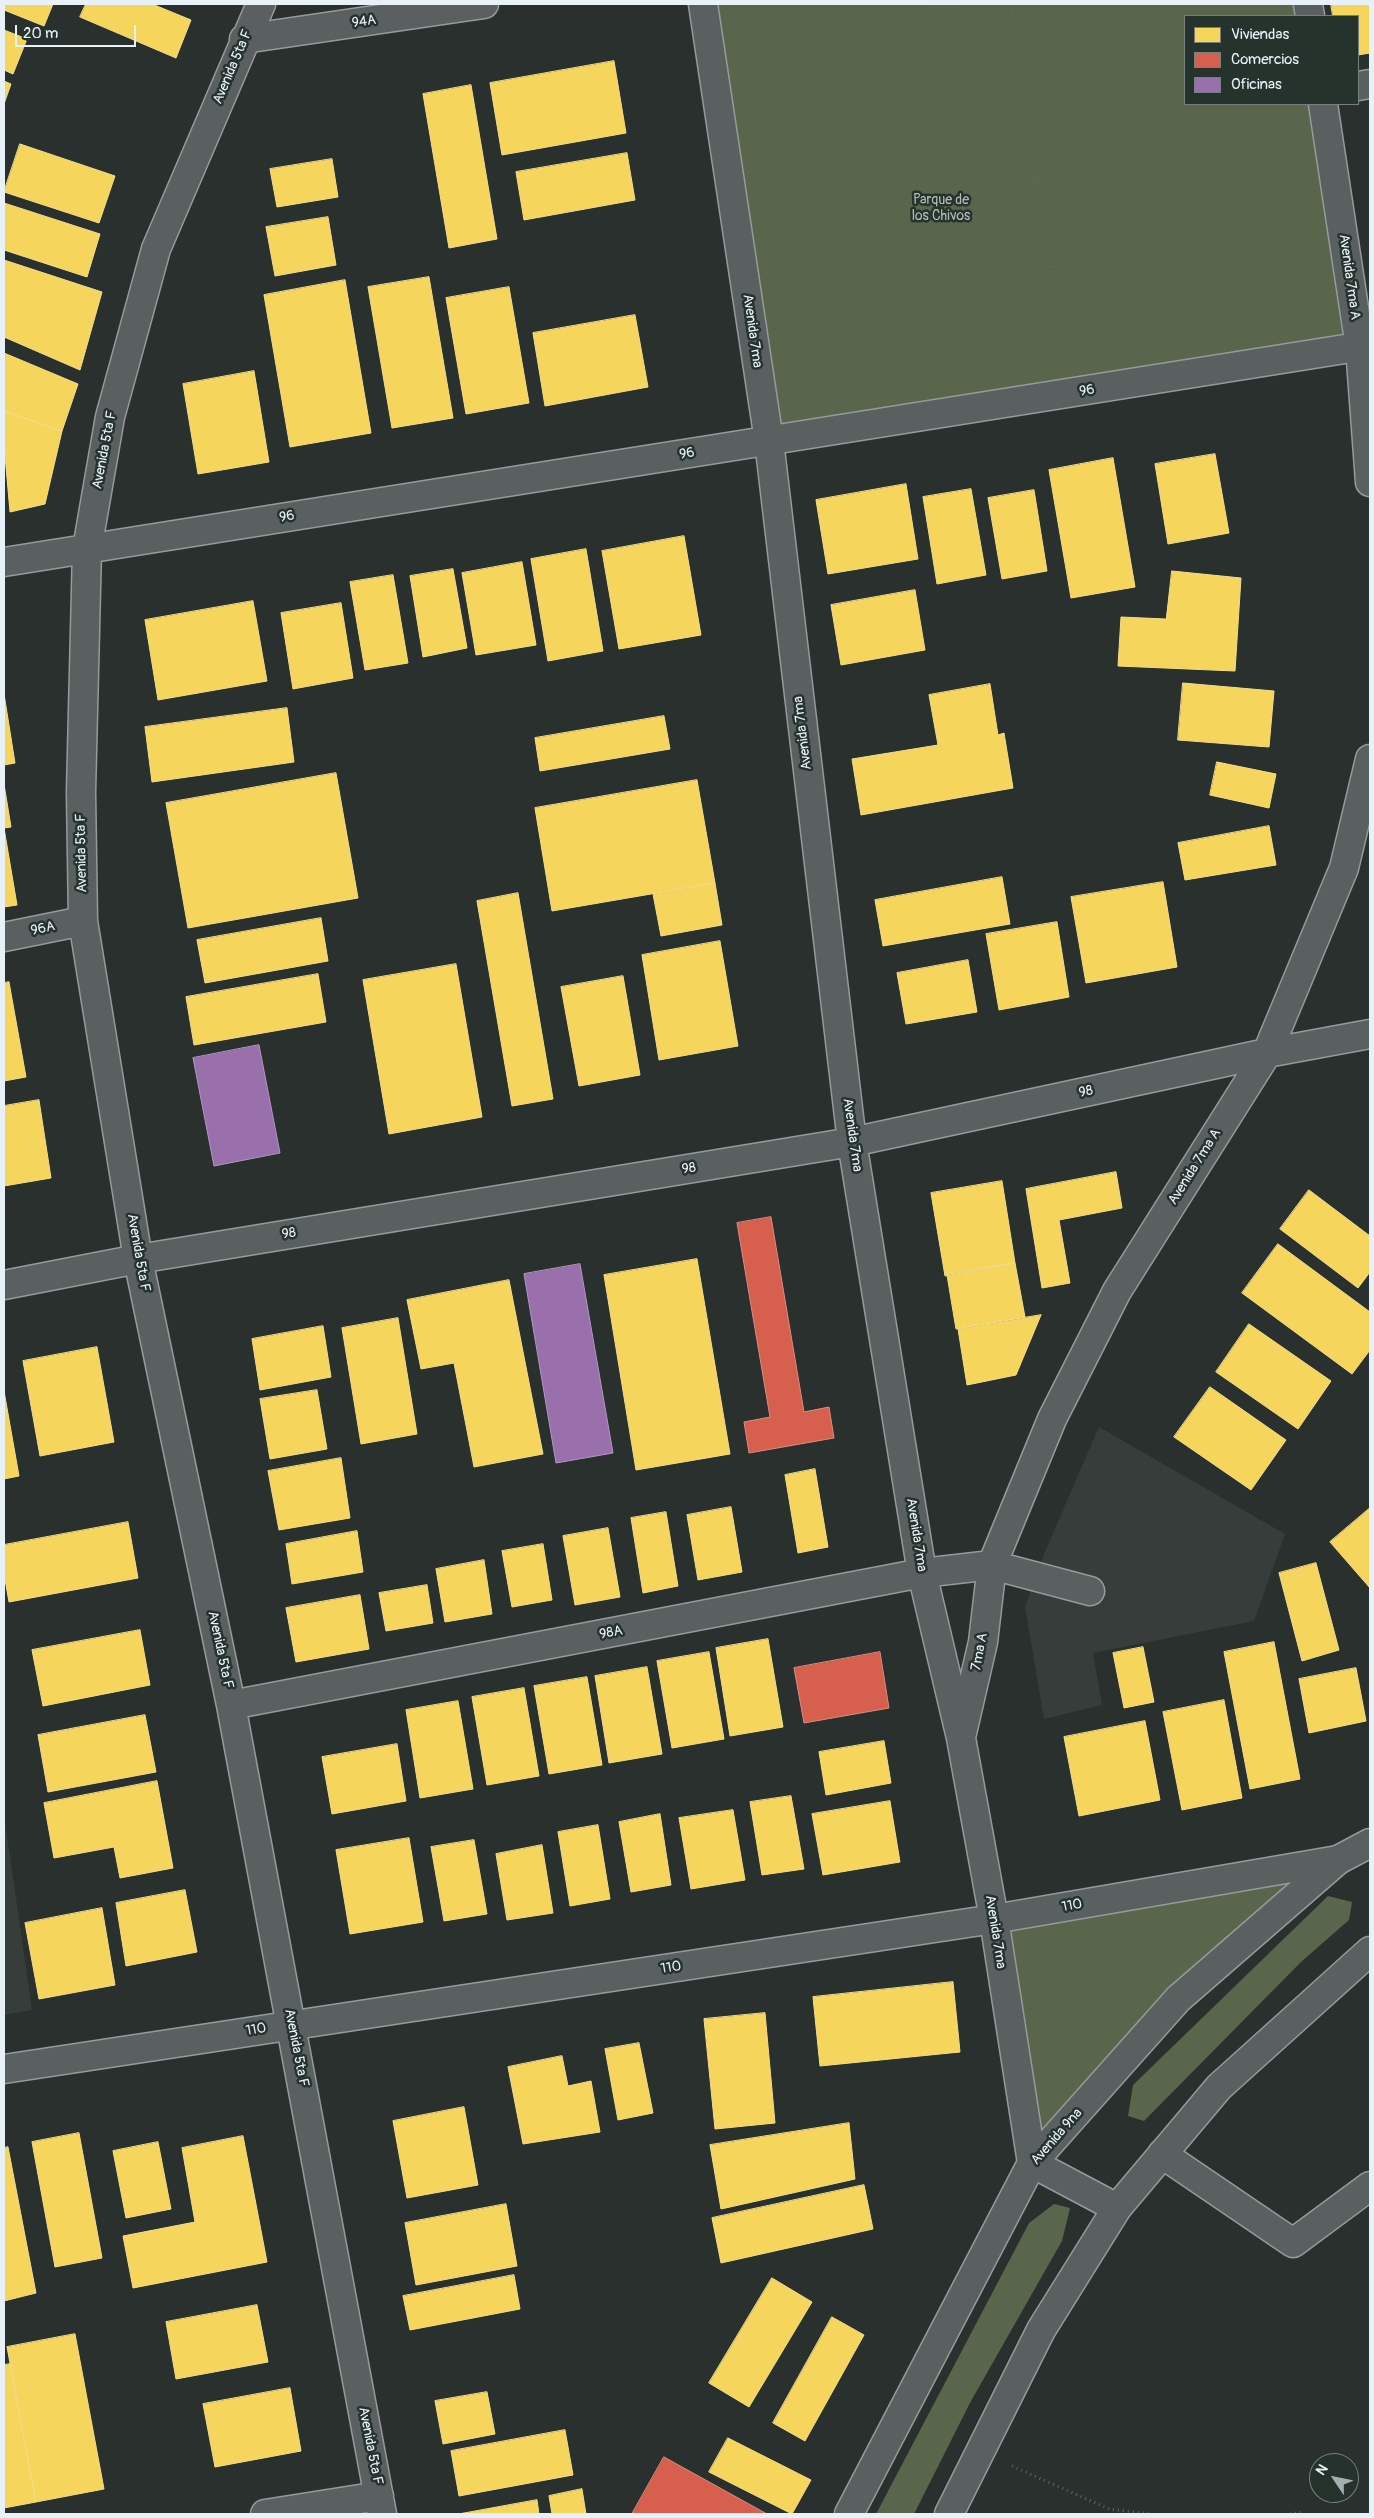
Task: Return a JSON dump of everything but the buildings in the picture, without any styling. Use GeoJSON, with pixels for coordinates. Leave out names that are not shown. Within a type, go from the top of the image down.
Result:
{"type":"FeatureCollection","features":[{"type":"Feature","properties":{"kind":"street","name":"Avenida 5ta F"},"geometry":{"type":"LineString","coordinates":[[261,4],[244,39],[156,249],[110,417],[86,549],[82,792],[83,921],[138,1259],[231,1705],[381,2505]]}},
{"type":"Feature","properties":{"kind":"street","name":"94A"},"geometry":{"type":"LineString","coordinates":[[244,39],[484,4]]}},
{"type":"Feature","properties":{"kind":"street","name":"Avenida 7ma"},"geometry":{"type":"LineString","coordinates":[[704,4],[768,441],[852,1142],[922,1573],[961,1738],[994,1920],[1032,2163]]}},
{"type":"Feature","properties":{"kind":"street","name":"Avenida 7ma A"},"geometry":{"type":"LineString","coordinates":[[1323,105],[1365,346],[1370,482]]}},
{"type":"Feature","properties":{"kind":"street","name":"96"},"geometry":{"type":"LineString","coordinates":[[4,562],[1365,346]]}},
{"type":"Feature","properties":{"kind":"street","name":"Avenida 7ma A"},"geometry":{"type":"LineString","coordinates":[[992,1565],[1052,1419],[1116,1291],[1268,1053],[1344,868],[1370,759]]}},
{"type":"Feature","properties":{"kind":"street","name":"96A"},"geometry":{"type":"LineString","coordinates":[[4,938],[83,921]]}},
{"type":"Feature","properties":{"kind":"street","name":"98"},"geometry":{"type":"LineString","coordinates":[[4,1285],[138,1259],[852,1142],[1268,1053],[1370,1034]]}},
{"type":"Feature","properties":{"kind":"street","name":"98A"},"geometry":{"type":"LineString","coordinates":[[231,1705],[922,1573],[992,1565]]}},
{"type":"Feature","properties":{"kind":"street"},"geometry":{"type":"LineString","coordinates":[[992,1565],[1090,1592]]}},
{"type":"Feature","properties":{"kind":"street","name":"7ma A"},"geometry":{"type":"LineString","coordinates":[[961,1738],[983,1642],[992,1565]]}},
{"type":"Feature","properties":{"kind":"street","name":"Avenida 9na"},"geometry":{"type":"LineString","coordinates":[[849,2514],[1032,2163],[1178,1999],[1338,1860],[1370,1843]]}},
{"type":"Feature","properties":{"kind":"street","name":"110"},"geometry":{"type":"LineString","coordinates":[[4,2069],[291,2024],[994,1920],[1338,1860]]}},
{"type":"Feature","properties":{"kind":"street"},"geometry":{"type":"LineString","coordinates":[[949,2514],[1041,2330],[1117,2208],[1219,2087],[1370,1951]]}},
{"type":"Feature","properties":{"kind":"street"},"geometry":{"type":"LineString","coordinates":[[1162,2154],[1293,2243],[1370,2186]]}},
{"type":"Feature","properties":{"kind":"street"},"geometry":{"type":"LineString","coordinates":[[1032,2163],[1117,2208]]}},
{"type":"Feature","properties":{"kind":"street"},"geometry":{"type":"LineString","coordinates":[[265,2514],[381,2505]]}},
{"type":"Feature","properties":{"kind":"path"},"geometry":{"type":"LineString","coordinates":[[710,45],[961,4]]}},
{"type":"Feature","properties":{"kind":"path"},"geometry":{"type":"LineString","coordinates":[[1011,4],[1069,394]]}},
{"type":"Feature","properties":{"kind":"path"},"geometry":{"type":"LineString","coordinates":[[738,231],[1328,136]]}},
{"type":"Feature","properties":{"kind":"path"},"geometry":{"type":"LineString","coordinates":[[981,2453],[1109,2509],[1153,2514]]}},
{"type":"Feature","properties":{"kind":"path"},"geometry":{"type":"LineString","coordinates":[[1290,2514],[1302,2512]]}},
{"type":"Feature","properties":{"kind":"shaded area"},"geometry":{"type":"Polygon","coordinates":[[[1099,1427],[1285,1534],[1254,1621],[1093,1653],[1102,1705],[1044,1719],[1025,1607],[1044,1554],[1099,1427]]]}},
{"type":"Feature","properties":{"kind":"shaded area"},"geometry":{"type":"Polygon","coordinates":[[[4,1815],[32,2010],[4,2015],[4,1815]]]}},
{"type":"Feature","properties":{"kind":"green space","name":"Parque de los Chivos"},"geometry":{"type":"Polygon","coordinates":[[[703,4],[1308,4],[1310,15],[1184,15],[1184,105],[1323,105],[1360,347],[769,441],[703,4]]]}},
{"type":"Feature","properties":{"kind":"green space"},"geometry":{"type":"Polygon","coordinates":[[[1338,1860],[1178,1999],[1032,2163],[994,1919],[1338,1860]]]}},
{"type":"Feature","properties":{"kind":"green space"},"geometry":{"type":"Polygon","coordinates":[[[1328,1896],[1352,1902],[1349,1920],[1302,1961],[1144,2121],[1128,2116],[1133,2085],[1328,1896]]]}},
{"type":"Feature","properties":{"kind":"green space"},"geometry":{"type":"Polygon","coordinates":[[[1054,2204],[1070,2208],[1062,2241],[971,2401],[914,2514],[876,2514],[1029,2223],[1054,2204]]]}}]}
